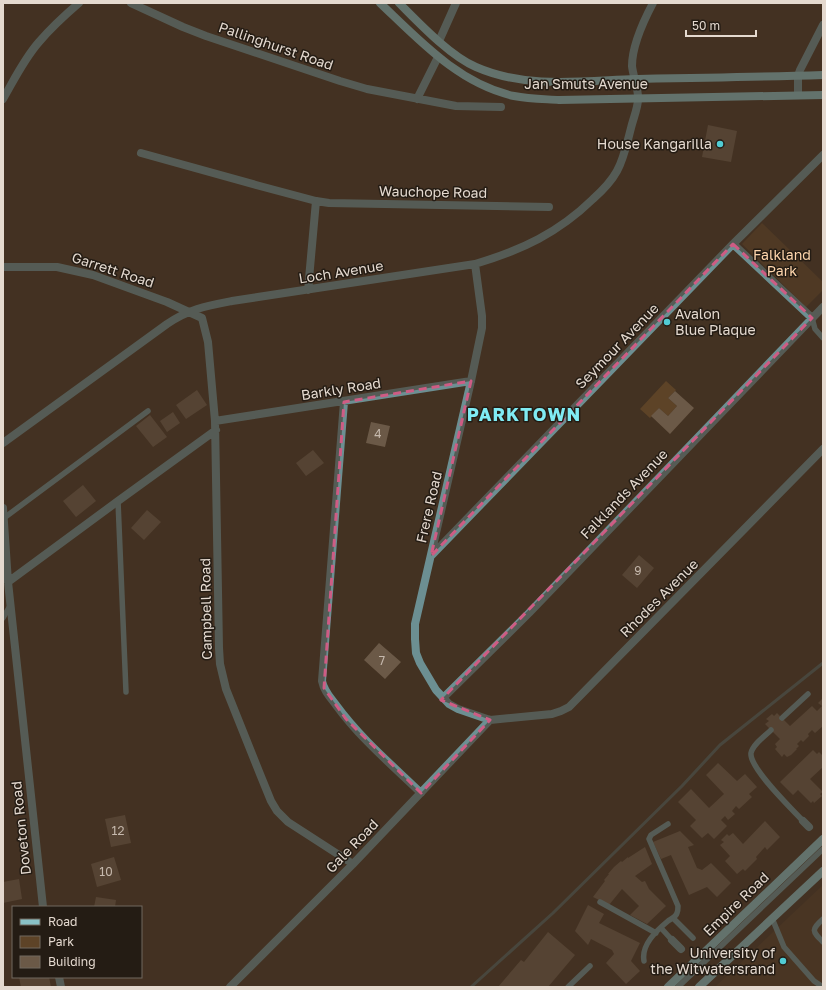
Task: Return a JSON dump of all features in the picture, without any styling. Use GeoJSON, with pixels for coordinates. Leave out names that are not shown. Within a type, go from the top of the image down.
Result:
{"type":"FeatureCollection","features":[{"type":"Feature","properties":{"kind":"main road","name":"Jan Smuts Avenue"},"geometry":{"type":"LineString","coordinates":[[380,3],[438,57],[457,72],[486,87],[528,99],[559,100],[823,95]]}},
{"type":"Feature","properties":{"kind":"main road","name":"Jan Smuts Avenue"},"geometry":{"type":"LineString","coordinates":[[399,3],[457,56],[474,66],[504,77],[564,82],[823,75]]}},
{"type":"Feature","properties":{"kind":"main road","name":"Empire Road"},"geometry":{"type":"LineString","coordinates":[[668,987],[823,839]]}},
{"type":"Feature","properties":{"kind":"main road"},"geometry":{"type":"LineString","coordinates":[[699,987],[823,870]]}},
{"type":"Feature","properties":{"kind":"street"},"geometry":{"type":"LineString","coordinates":[[3,99],[38,42],[78,3]]}},
{"type":"Feature","properties":{"kind":"street","name":"Pallinghurst Road"},"geometry":{"type":"LineString","coordinates":[[131,3],[183,27],[340,81],[417,99],[456,106],[501,107]]}},
{"type":"Feature","properties":{"kind":"street"},"geometry":{"type":"LineString","coordinates":[[439,41],[456,3]]}},
{"type":"Feature","properties":{"kind":"street"},"geometry":{"type":"LineString","coordinates":[[638,98],[632,64],[635,47],[641,29],[653,3]]}},
{"type":"Feature","properties":{"kind":"street"},"geometry":{"type":"LineString","coordinates":[[798,95],[798,76],[803,63],[823,25]]}},
{"type":"Feature","properties":{"kind":"street"},"geometry":{"type":"LineString","coordinates":[[417,99],[438,57]]}},
{"type":"Feature","properties":{"kind":"street","name":"Loch Avenue"},"geometry":{"type":"LineString","coordinates":[[3,442],[179,315],[188,311],[225,303],[475,264],[526,246],[550,234],[581,211],[612,179],[620,166],[624,155],[638,98]]}},
{"type":"Feature","properties":{"kind":"street","name":"Wauchope Road"},"geometry":{"type":"LineString","coordinates":[[141,154],[316,201],[329,203],[549,207]]}},
{"type":"Feature","properties":{"kind":"street","name":"Seymour Avenue"},"geometry":{"type":"LineString","coordinates":[[431,556],[733,244],[823,155]]}},
{"type":"Feature","properties":{"kind":"street"},"geometry":{"type":"LineString","coordinates":[[308,290],[316,201]]}},
{"type":"Feature","properties":{"kind":"street"},"geometry":{"type":"LineString","coordinates":[[733,244],[812,318]]}},
{"type":"Feature","properties":{"kind":"street","name":"Frere Road"},"geometry":{"type":"LineString","coordinates":[[475,264],[482,316],[482,328],[416,624],[414,639],[416,653],[420,663],[436,690],[443,698],[449,704],[458,709],[490,720]]}},
{"type":"Feature","properties":{"kind":"street","name":"Garrett Road"},"geometry":{"type":"LineString","coordinates":[[3,267],[57,267],[76,270],[117,283],[188,311]]}},
{"type":"Feature","properties":{"kind":"street","name":"Falklands Avenue"},"geometry":{"type":"LineString","coordinates":[[443,698],[529,613],[823,307]]}},
{"type":"Feature","properties":{"kind":"street","name":"Campbell Road"},"geometry":{"type":"LineString","coordinates":[[188,311],[202,318],[208,342],[216,430],[219,648],[220,664],[226,689],[271,801],[277,811],[288,822],[353,864]]}},
{"type":"Feature","properties":{"kind":"street","name":"Barkly Road"},"geometry":{"type":"LineString","coordinates":[[215,421],[471,381]]}},
{"type":"Feature","properties":{"kind":"street"},"geometry":{"type":"LineString","coordinates":[[344,402],[322,682],[326,693],[346,719],[421,793]]}},
{"type":"Feature","properties":{"kind":"street"},"geometry":{"type":"LineString","coordinates":[[8,582],[216,430]]}},
{"type":"Feature","properties":{"kind":"street","name":"Rhodes Avenue"},"geometry":{"type":"LineString","coordinates":[[490,720],[552,714],[569,707],[823,449]]}},
{"type":"Feature","properties":{"kind":"street","name":"Doveton Road"},"geometry":{"type":"LineString","coordinates":[[3,508],[8,582],[43,906]]}},
{"type":"Feature","properties":{"kind":"street","name":"Gale Road"},"geometry":{"type":"LineString","coordinates":[[230,987],[353,864],[490,720]]}},
{"type":"Feature","properties":{"kind":"street"},"geometry":{"type":"LineString","coordinates":[[672,940],[681,949]]}},
{"type":"Feature","properties":{"kind":"lane"},"geometry":{"type":"LineString","coordinates":[[812,318],[815,329],[823,338]]}},
{"type":"Feature","properties":{"kind":"lane"},"geometry":{"type":"LineString","coordinates":[[4,518],[148,411]]}},
{"type":"Feature","properties":{"kind":"lane"},"geometry":{"type":"LineString","coordinates":[[118,501],[126,692]]}},
{"type":"Feature","properties":{"kind":"lane"},"geometry":{"type":"LineString","coordinates":[[3,618],[11,604]]}},
{"type":"Feature","properties":{"kind":"lane"},"geometry":{"type":"LineString","coordinates":[[782,718],[808,694]]}},
{"type":"Feature","properties":{"kind":"lane"},"geometry":{"type":"LineString","coordinates":[[771,730],[755,746],[751,753],[752,760],[758,771],[806,824]]}},
{"type":"Feature","properties":{"kind":"lane"},"geometry":{"type":"LineString","coordinates":[[644,961],[643,954],[645,948],[656,932],[678,912],[678,906],[649,838],[668,824]]}},
{"type":"Feature","properties":{"kind":"lane"},"geometry":{"type":"LineString","coordinates":[[678,987],[823,849]]}},
{"type":"Feature","properties":{"kind":"lane"},"geometry":{"type":"LineString","coordinates":[[600,902],[656,932]]}},
{"type":"Feature","properties":{"kind":"lane"},"geometry":{"type":"LineString","coordinates":[[673,918],[693,938]]}},
{"type":"Feature","properties":{"kind":"lane"},"geometry":{"type":"LineString","coordinates":[[772,918],[784,947],[814,981],[823,987]]}},
{"type":"Feature","properties":{"kind":"lane"},"geometry":{"type":"LineString","coordinates":[[823,919],[815,926],[814,930],[815,934],[823,942]]}},
{"type":"Feature","properties":{"kind":"lane"},"geometry":{"type":"LineString","coordinates":[[661,928],[672,940]]}},
{"type":"Feature","properties":{"kind":"lane"},"geometry":{"type":"LineString","coordinates":[[568,987],[590,966]]}},
{"type":"Feature","properties":{"kind":"highlighted area"},"geometry":{"type":"Polygon","coordinates":[[[733,244],[812,318],[441,700],[490,720],[421,793],[346,719],[324,688],[344,402],[471,381],[431,556],[733,244]]]}},
{"type":"Feature","properties":{"kind":"shaded area","name":"University of the Witwatersrand"},"geometry":{"type":"Polygon","coordinates":[[[823,885],[823,987],[715,987],[770,935],[823,885]]]}},
{"type":"Feature","properties":{"kind":"green space","name":"Falkland Park"},"geometry":{"type":"Polygon","coordinates":[[[762,223],[823,282],[823,290],[806,307],[742,244],[762,223]]]}},
{"type":"Feature","properties":{"kind":"green space"},"geometry":{"type":"Polygon","coordinates":[[[666,381],[676,390],[668,398],[677,406],[668,416],[659,408],[650,418],[640,409],[666,381]]]}},
{"type":"Feature","properties":{"kind":"building","name":"House Kangarilla"},"geometry":{"type":"Polygon","coordinates":[[[708,125],[737,131],[731,162],[702,157],[708,125]]]}},
{"type":"Feature","properties":{"kind":"building"},"geometry":{"type":"Polygon","coordinates":[[[197,390],[207,405],[186,419],[176,405],[197,390]]]}},
{"type":"Feature","properties":{"kind":"building"},"geometry":{"type":"Polygon","coordinates":[[[675,391],[694,408],[670,434],[651,416],[659,408],[668,416],[677,406],[668,398],[675,391]]]}},
{"type":"Feature","properties":{"kind":"building"},"geometry":{"type":"Polygon","coordinates":[[[173,412],[180,423],[167,432],[160,421],[173,412]]]}},
{"type":"Feature","properties":{"kind":"building"},"geometry":{"type":"Polygon","coordinates":[[[150,415],[167,437],[153,447],[136,426],[150,415]]]}},
{"type":"Feature","properties":{"kind":"building"},"geometry":{"type":"Polygon","coordinates":[[[371,422],[390,426],[385,447],[366,443],[371,422]]]}},
{"type":"Feature","properties":{"kind":"building"},"geometry":{"type":"Polygon","coordinates":[[[313,450],[324,463],[306,476],[296,463],[313,450]]]}},
{"type":"Feature","properties":{"kind":"building"},"geometry":{"type":"Polygon","coordinates":[[[83,485],[96,501],[76,517],[63,501],[83,485]]]}},
{"type":"Feature","properties":{"kind":"building"},"geometry":{"type":"Polygon","coordinates":[[[147,510],[161,522],[144,540],[131,528],[147,510]]]}},
{"type":"Feature","properties":{"kind":"building"},"geometry":{"type":"Polygon","coordinates":[[[639,555],[654,568],[637,588],[622,575],[639,555]]]}},
{"type":"Feature","properties":{"kind":"building"},"geometry":{"type":"Polygon","coordinates":[[[379,643],[401,662],[385,679],[364,660],[379,643]]]}},
{"type":"Feature","properties":{"kind":"building"},"geometry":{"type":"Polygon","coordinates":[[[823,698],[823,726],[815,733],[812,730],[803,742],[801,740],[797,744],[799,746],[791,755],[787,757],[784,754],[782,757],[775,749],[777,747],[775,744],[780,739],[765,724],[769,721],[766,719],[772,714],[774,716],[777,713],[790,726],[812,706],[817,711],[822,706],[818,703],[823,698]]]}},
{"type":"Feature","properties":{"kind":"building"},"geometry":{"type":"Polygon","coordinates":[[[813,750],[817,754],[819,752],[823,756],[823,767],[810,779],[823,792],[820,794],[822,796],[814,803],[813,801],[811,803],[798,790],[793,795],[780,782],[813,750]]]}},
{"type":"Feature","properties":{"kind":"building"},"geometry":{"type":"Polygon","coordinates":[[[718,763],[737,781],[745,774],[757,787],[749,794],[752,797],[739,809],[736,806],[732,811],[735,814],[728,820],[725,816],[721,820],[727,826],[714,839],[708,833],[702,838],[690,826],[696,820],[678,802],[691,789],[709,808],[724,794],[706,775],[718,763]]]}},
{"type":"Feature","properties":{"kind":"building"},"geometry":{"type":"Polygon","coordinates":[[[125,815],[131,843],[111,847],[105,819],[125,815]]]}},
{"type":"Feature","properties":{"kind":"building"},"geometry":{"type":"Polygon","coordinates":[[[765,821],[780,837],[767,850],[765,847],[756,857],[757,859],[745,871],[743,869],[737,874],[725,861],[730,856],[720,845],[724,842],[721,840],[727,834],[729,836],[733,833],[743,844],[765,821]]]}},
{"type":"Feature","properties":{"kind":"building"},"geometry":{"type":"Polygon","coordinates":[[[680,831],[694,845],[688,847],[697,868],[702,870],[711,863],[731,883],[717,897],[707,887],[689,895],[671,855],[661,859],[653,842],[680,831]]]}},
{"type":"Feature","properties":{"kind":"building"},"geometry":{"type":"Polygon","coordinates":[[[645,847],[652,864],[635,876],[642,882],[645,881],[649,889],[666,906],[647,924],[630,915],[639,906],[622,889],[609,905],[593,897],[614,867],[621,861],[622,862],[645,847]]]}},
{"type":"Feature","properties":{"kind":"building"},"geometry":{"type":"Polygon","coordinates":[[[114,857],[121,880],[97,887],[91,864],[114,857]]]}},
{"type":"Feature","properties":{"kind":"building"},"geometry":{"type":"Polygon","coordinates":[[[19,879],[22,899],[3,903],[3,882],[19,879]]]}},
{"type":"Feature","properties":{"kind":"building"},"geometry":{"type":"Polygon","coordinates":[[[96,897],[116,900],[115,906],[94,906],[96,897]]]}},
{"type":"Feature","properties":{"kind":"building"},"geometry":{"type":"Polygon","coordinates":[[[588,905],[604,914],[599,923],[640,943],[631,961],[640,971],[626,984],[606,963],[614,954],[612,950],[591,939],[588,945],[575,931],[588,905]]]}},
{"type":"Feature","properties":{"kind":"building"},"geometry":{"type":"Polygon","coordinates":[[[548,932],[575,955],[548,987],[498,987],[521,960],[524,962],[548,932]]]}},
{"type":"Feature","properties":{"kind":"building"},"geometry":{"type":"Polygon","coordinates":[[[19,978],[49,978],[51,987],[21,987],[19,978]]]}},
{"type":"Feature","properties":{"kind":"waterway"},"geometry":{"type":"LineString","coordinates":[[471,987],[553,913],[682,786],[720,745],[823,663]]}},
{"type":"Feature","properties":{"kind":"place","name":"House Kangarilla"},"geometry":{"type":"Point","coordinates":[720,144]}},
{"type":"Feature","properties":{"kind":"place","name":"Avalon Blue Plaque"},"geometry":{"type":"Point","coordinates":[667,322]}},
{"type":"Feature","properties":{"kind":"place","name":"University of the Witwatersrand"},"geometry":{"type":"Point","coordinates":[783,961]}},
{"type":"Feature","properties":{"kind":"district","name":"PARKTOWN"},"geometry":{"type":"Point","coordinates":[524,415]}}]}
